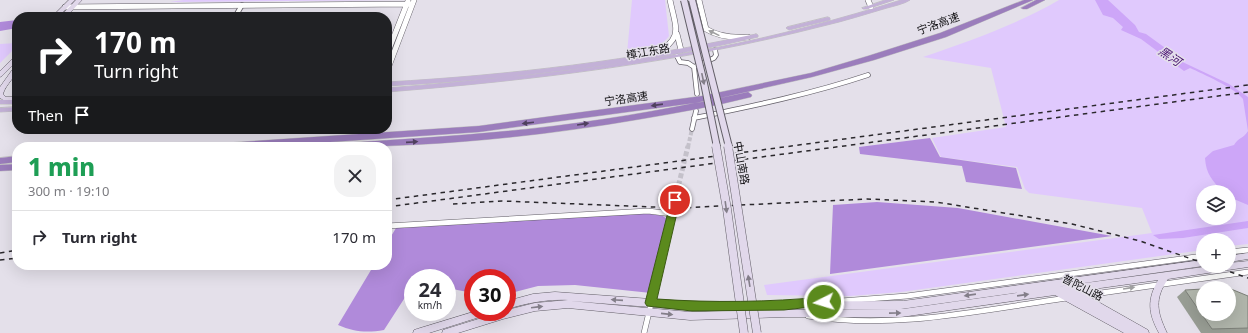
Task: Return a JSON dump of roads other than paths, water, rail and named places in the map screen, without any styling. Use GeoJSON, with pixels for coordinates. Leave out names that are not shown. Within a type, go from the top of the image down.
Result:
{"type":"FeatureCollection","features":[{"type":"Feature","properties":{"kind":"highway","name":"宁洛高速"},"geometry":{"type":"LineString","coordinates":[[282,142],[479,128],[581,116],[702,99],[812,75],[871,58],[943,35],[1030,0]]}},
{"type":"Feature","properties":{"kind":"highway","name":"宁洛高速"},"geometry":{"type":"LineString","coordinates":[[392,143],[555,129],[697,106],[810,81],[878,62],[953,37],[1042,0]]}},
{"type":"Feature","properties":{"kind":"highway"},"geometry":{"type":"LineString","coordinates":[[0,160],[12,160]]}},
{"type":"Feature","properties":{"kind":"highway"},"geometry":{"type":"LineString","coordinates":[[0,168],[12,167]]}},
{"type":"Feature","properties":{"kind":"main road"},"geometry":{"type":"LineString","coordinates":[[60,12],[72,0]]}},
{"type":"Feature","properties":{"kind":"main road"},"geometry":{"type":"LineString","coordinates":[[68,12],[79,0]]}},
{"type":"Feature","properties":{"kind":"main road","name":"中山南路"},"geometry":{"type":"LineString","coordinates":[[684,0],[699,61],[724,188],[744,333]]}},
{"type":"Feature","properties":{"kind":"main road","name":"中山南路"},"geometry":{"type":"LineString","coordinates":[[692,0],[728,144],[757,333]]}},
{"type":"Feature","properties":{"kind":"main road","name":"樟江东路"},"geometry":{"type":"LineString","coordinates":[[392,84],[604,63],[751,37],[834,17],[891,0]]}},
{"type":"Feature","properties":{"kind":"main road","name":"樟江东路"},"geometry":{"type":"LineString","coordinates":[[392,90],[553,75],[715,50],[811,28],[907,0]]}},
{"type":"Feature","properties":{"kind":"main road"},"geometry":{"type":"LineString","coordinates":[[0,74],[12,62]]}},
{"type":"Feature","properties":{"kind":"main road"},"geometry":{"type":"LineString","coordinates":[[0,84],[12,72]]}},
{"type":"Feature","properties":{"kind":"main road"},"geometry":{"type":"LineString","coordinates":[[12,74],[1,90],[0,95],[6,99],[12,100]]}},
{"type":"Feature","properties":{"kind":"main road"},"geometry":{"type":"LineString","coordinates":[[0,102],[12,101]]}},
{"type":"Feature","properties":{"kind":"main road"},"geometry":{"type":"LineString","coordinates":[[0,110],[12,109]]}},
{"type":"Feature","properties":{"kind":"main road"},"geometry":{"type":"LineString","coordinates":[[1236,258],[1248,256]]}},
{"type":"Feature","properties":{"kind":"main road"},"geometry":{"type":"LineString","coordinates":[[516,303],[533,298],[555,296],[692,306],[901,313],[1052,284],[1196,264]]}},
{"type":"Feature","properties":{"kind":"main road"},"geometry":{"type":"LineString","coordinates":[[1067,294],[1166,275],[1248,264]]}},
{"type":"Feature","properties":{"kind":"main road"},"geometry":{"type":"LineString","coordinates":[[1163,333],[1156,321],[1153,306],[1155,291],[1158,284],[1166,275]]}},
{"type":"Feature","properties":{"kind":"main road","name":"普陀山路"},"geometry":{"type":"LineString","coordinates":[[1052,284],[1132,333]]}},
{"type":"Feature","properties":{"kind":"main road","name":"普陀山路"},"geometry":{"type":"LineString","coordinates":[[1067,294],[1080,296],[1145,333]]}},
{"type":"Feature","properties":{"kind":"main road"},"geometry":{"type":"LineString","coordinates":[[446,333],[503,315],[535,307],[568,304],[690,316],[784,309]]}},
{"type":"Feature","properties":{"kind":"main road"},"geometry":{"type":"LineString","coordinates":[[417,333],[464,318]]}},
{"type":"Feature","properties":{"kind":"street"},"geometry":{"type":"LineString","coordinates":[[670,0],[681,50]]}},
{"type":"Feature","properties":{"kind":"street"},"geometry":{"type":"LineString","coordinates":[[699,0],[706,28],[710,32],[715,35],[728,38],[751,37]]}},
{"type":"Feature","properties":{"kind":"street"},"geometry":{"type":"LineString","coordinates":[[868,0],[871,7]]}},
{"type":"Feature","properties":{"kind":"street"},"geometry":{"type":"LineString","coordinates":[[65,7],[242,5],[312,2],[411,2]]}},
{"type":"Feature","properties":{"kind":"street"},"geometry":{"type":"LineString","coordinates":[[392,43],[411,2]]}},
{"type":"Feature","properties":{"kind":"street"},"geometry":{"type":"LineString","coordinates":[[392,57],[411,2]]}},
{"type":"Feature","properties":{"kind":"street"},"geometry":{"type":"LineString","coordinates":[[238,12],[242,5]]}},
{"type":"Feature","properties":{"kind":"street"},"geometry":{"type":"LineString","coordinates":[[654,54],[673,42],[676,30]]}},
{"type":"Feature","properties":{"kind":"street"},"geometry":{"type":"LineString","coordinates":[[694,67],[714,58],[716,55],[715,50]]}},
{"type":"Feature","properties":{"kind":"street"},"geometry":{"type":"LineString","coordinates":[[677,56],[680,62],[688,63],[694,67],[697,94]]}},
{"type":"Feature","properties":{"kind":"street"},"geometry":{"type":"LineString","coordinates":[[694,118],[750,107],[828,88],[868,75]]}},
{"type":"Feature","properties":{"kind":"street"},"geometry":{"type":"LineString","coordinates":[[692,129],[696,111]]}},
{"type":"Feature","properties":{"kind":"street"},"geometry":{"type":"LineString","coordinates":[[644,333],[675,203]]}},
{"type":"Feature","properties":{"kind":"street"},"geometry":{"type":"LineString","coordinates":[[392,226],[648,211],[672,212]]}},
{"type":"Feature","properties":{"kind":"street"},"geometry":{"type":"LineString","coordinates":[[1236,251],[1248,250]]}},
{"type":"Feature","properties":{"kind":"street"},"geometry":{"type":"LineString","coordinates":[[784,309],[907,296],[1052,284],[1196,257]]}},
{"type":"Feature","properties":{"kind":"street"},"geometry":{"type":"LineString","coordinates":[[1080,296],[1248,272]]}},
{"type":"Feature","properties":{"kind":"street"},"geometry":{"type":"LineString","coordinates":[[784,309],[826,319],[901,321],[1067,294]]}},
{"type":"Feature","properties":{"kind":"water","name":"黑河"},"geometry":{"type":"Polygon","coordinates":[[[1095,0],[1108,0],[1135,25],[1139,32],[1146,34],[1168,50],[1172,57],[1229,84],[1248,97],[1248,131],[1243,99],[1239,95],[1233,90],[1190,68],[1184,71],[1141,39],[1121,30],[1123,27],[1113,18],[1103,15],[1095,0]]]}},
{"type":"Feature","properties":{"kind":"water"},"geometry":{"type":"Polygon","coordinates":[[[1248,131],[1248,205],[1236,200],[1236,185],[1217,185],[1208,173],[1205,158],[1213,151],[1234,145],[1248,131]]]}},
{"type":"Feature","properties":{"kind":"water"},"geometry":{"type":"Polygon","coordinates":[[[1248,221],[1248,228],[1216,233],[1196,233],[1196,236],[1183,238],[1159,239],[1153,235],[1221,225],[1236,225],[1236,223],[1248,221]]]}},
{"type":"Feature","properties":{"kind":"tunnel"},"geometry":{"type":"LineString","coordinates":[[688,147],[692,129]]}},
{"type":"Feature","properties":{"kind":"tunnel"},"geometry":{"type":"LineString","coordinates":[[675,200],[688,146]]}},
{"type":"Feature","properties":{"kind":"railway"},"geometry":{"type":"LineString","coordinates":[[392,199],[1248,85]]}},
{"type":"Feature","properties":{"kind":"railway"},"geometry":{"type":"LineString","coordinates":[[392,206],[1248,92]]}},
{"type":"Feature","properties":{"kind":"railway"},"geometry":{"type":"LineString","coordinates":[[453,204],[502,201],[679,208],[867,199],[936,202],[1072,224],[1140,241],[1196,261]]}},
{"type":"Feature","properties":{"kind":"railway"},"geometry":{"type":"LineString","coordinates":[[0,253],[12,251]]}},
{"type":"Feature","properties":{"kind":"railway"},"geometry":{"type":"LineString","coordinates":[[0,260],[12,259]]}},
{"type":"Feature","properties":{"kind":"railway"},"geometry":{"type":"LineString","coordinates":[[1233,273],[1248,278]]}}]}
